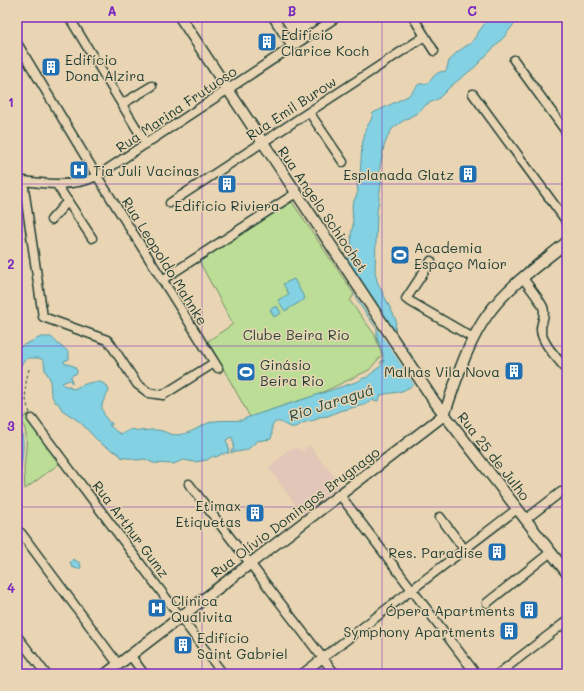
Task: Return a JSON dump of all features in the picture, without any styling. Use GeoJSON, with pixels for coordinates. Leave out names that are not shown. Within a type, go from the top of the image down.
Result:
{"type":"FeatureCollection","features":[{"type":"Feature","properties":{"kind":"main road","name":"Rua Angelo Schiochet"},"geometry":{"type":"LineString","coordinates":[[180,17],[444,415]]}},
{"type":"Feature","properties":{"kind":"main road","name":"Rua 25 de Julho"},"geometry":{"type":"LineString","coordinates":[[567,242],[505,294],[488,314],[473,338],[444,415],[567,573]]}},
{"type":"Feature","properties":{"kind":"main road","name":"Rua Olívio Domingos Brugnago"},"geometry":{"type":"LineString","coordinates":[[106,674],[444,415]]}},
{"type":"Feature","properties":{"kind":"street"},"geometry":{"type":"LineString","coordinates":[[69,17],[146,144]]}},
{"type":"Feature","properties":{"kind":"street"},"geometry":{"type":"LineString","coordinates":[[273,17],[292,47]]}},
{"type":"Feature","properties":{"kind":"street","name":"Rua Marina Frutuoso"},"geometry":{"type":"LineString","coordinates":[[20,180],[57,185],[88,180],[97,176],[337,17]]}},
{"type":"Feature","properties":{"kind":"street"},"geometry":{"type":"LineString","coordinates":[[413,17],[434,51]]}},
{"type":"Feature","properties":{"kind":"street","name":"Rua Emil Burow"},"geometry":{"type":"LineString","coordinates":[[170,203],[425,36]]}},
{"type":"Feature","properties":{"kind":"street","name":"Rua Leopoldo Mahnke"},"geometry":{"type":"LineString","coordinates":[[17,43],[97,176],[216,366],[163,395],[149,393],[137,384],[107,340],[43,317],[20,180]]}},
{"type":"Feature","properties":{"kind":"street"},"geometry":{"type":"LineString","coordinates":[[514,60],[567,133]]}},
{"type":"Feature","properties":{"kind":"street"},"geometry":{"type":"LineString","coordinates":[[122,104],[152,86]]}},
{"type":"Feature","properties":{"kind":"street"},"geometry":{"type":"LineString","coordinates":[[473,94],[567,222]]}},
{"type":"Feature","properties":{"kind":"street"},"geometry":{"type":"LineString","coordinates":[[309,112],[343,162]]}},
{"type":"Feature","properties":{"kind":"street"},"geometry":{"type":"LineString","coordinates":[[57,185],[92,238]]}},
{"type":"Feature","properties":{"kind":"street"},"geometry":{"type":"LineString","coordinates":[[162,280],[296,193]]}},
{"type":"Feature","properties":{"kind":"street"},"geometry":{"type":"LineString","coordinates":[[51,220],[68,201]]}},
{"type":"Feature","properties":{"kind":"street"},"geometry":{"type":"LineString","coordinates":[[431,261],[406,299],[473,338]]}},
{"type":"Feature","properties":{"kind":"street"},"geometry":{"type":"LineString","coordinates":[[523,278],[543,306],[545,313],[541,328],[546,343],[567,370]]}},
{"type":"Feature","properties":{"kind":"street","name":"Rua Arthur Gumz"},"geometry":{"type":"LineString","coordinates":[[32,419],[223,674]]}},
{"type":"Feature","properties":{"kind":"street"},"geometry":{"type":"LineString","coordinates":[[189,484],[335,674]]}},
{"type":"Feature","properties":{"kind":"street"},"geometry":{"type":"LineString","coordinates":[[526,519],[561,492]]}},
{"type":"Feature","properties":{"kind":"street"},"geometry":{"type":"LineString","coordinates":[[340,495],[476,674]]}},
{"type":"Feature","properties":{"kind":"street"},"geometry":{"type":"LineString","coordinates":[[302,674],[517,509]]}},
{"type":"Feature","properties":{"kind":"street"},"geometry":{"type":"LineString","coordinates":[[440,517],[464,549]]}},
{"type":"Feature","properties":{"kind":"street"},"geometry":{"type":"LineString","coordinates":[[21,533],[118,664]]}},
{"type":"Feature","properties":{"kind":"street"},"geometry":{"type":"LineString","coordinates":[[487,603],[551,552]]}},
{"type":"Feature","properties":{"kind":"street"},"geometry":{"type":"LineString","coordinates":[[498,674],[567,621]]}},
{"type":"Feature","properties":{"kind":"street"},"geometry":{"type":"LineString","coordinates":[[17,636],[46,674]]}},
{"type":"Feature","properties":{"kind":"street"},"geometry":{"type":"LineString","coordinates":[[130,655],[144,674]]}},
{"type":"Feature","properties":{"kind":"path"},"geometry":{"type":"LineString","coordinates":[[30,366],[25,386],[26,398],[32,419]]}},
{"type":"Feature","properties":{"kind":"shaded area"},"geometry":{"type":"Polygon","coordinates":[[[309,445],[341,485],[303,515],[268,467],[278,460],[287,450],[298,448],[302,451],[309,445]]]}},
{"type":"Feature","properties":{"kind":"green space","name":"Clube Beira Rio"},"geometry":{"type":"Polygon","coordinates":[[[292,202],[354,294],[350,301],[375,335],[382,355],[369,370],[317,395],[250,417],[208,341],[233,324],[199,261],[292,202]]]}},
{"type":"Feature","properties":{"kind":"green space"},"geometry":{"type":"Polygon","coordinates":[[[30,414],[63,461],[25,489],[24,470],[26,438],[24,426],[21,420],[30,414]]]}},
{"type":"Feature","properties":{"kind":"water","name":"Rio Jaraguá"},"geometry":{"type":"Polygon","coordinates":[[[489,17],[519,17],[505,36],[475,67],[451,86],[438,99],[427,104],[417,113],[393,128],[384,146],[379,172],[380,171],[382,177],[377,212],[375,271],[377,281],[396,320],[395,331],[416,363],[418,377],[415,384],[402,391],[381,395],[378,401],[373,400],[364,405],[339,411],[328,416],[318,417],[318,419],[305,422],[296,427],[277,422],[272,425],[271,439],[257,441],[247,450],[235,451],[231,453],[234,443],[232,441],[233,438],[231,437],[226,440],[229,448],[228,454],[227,452],[216,457],[213,456],[207,460],[194,462],[184,460],[173,464],[153,463],[145,459],[137,460],[121,457],[119,454],[101,444],[80,422],[62,410],[58,403],[55,402],[51,394],[50,379],[45,370],[42,359],[28,358],[17,371],[17,348],[41,337],[51,337],[69,353],[69,359],[64,361],[64,363],[74,366],[77,371],[77,373],[71,376],[72,383],[69,380],[62,383],[65,386],[70,386],[70,388],[74,389],[93,382],[103,383],[107,386],[109,391],[103,403],[102,410],[107,420],[110,423],[111,422],[112,425],[109,425],[121,434],[132,429],[139,431],[157,430],[175,435],[183,434],[215,421],[242,420],[366,378],[383,364],[384,360],[380,364],[383,359],[383,354],[377,338],[377,329],[360,305],[351,287],[346,259],[352,251],[352,205],[358,192],[357,184],[360,176],[362,144],[365,130],[373,113],[408,96],[419,84],[427,84],[436,74],[446,71],[449,61],[457,52],[471,43],[489,17]]]}},
{"type":"Feature","properties":{"kind":"water"},"geometry":{"type":"Polygon","coordinates":[[[294,279],[305,299],[285,311],[278,300],[289,294],[283,284],[294,279]]]}},
{"type":"Feature","properties":{"kind":"water"},"geometry":{"type":"Polygon","coordinates":[[[277,306],[281,313],[274,317],[270,309],[277,306]]]}},
{"type":"Feature","properties":{"kind":"water"},"geometry":{"type":"Polygon","coordinates":[[[17,421],[22,434],[23,455],[17,491],[17,421]]]}},
{"type":"Feature","properties":{"kind":"water"},"geometry":{"type":"Polygon","coordinates":[[[73,559],[80,563],[81,568],[77,569],[72,567],[70,563],[73,559]]]}},
{"type":"Feature","properties":{"kind":"pier"},"geometry":{"type":"Polygon","coordinates":[[[345,256],[420,368],[421,374],[418,384],[415,386],[346,281],[343,272],[345,256]]]}},
{"type":"Feature","properties":{"kind":"place","name":"Edifício Clarice Koch"},"geometry":{"type":"Point","coordinates":[267,42]}},
{"type":"Feature","properties":{"kind":"place","name":"Edifício Dona Alzira"},"geometry":{"type":"Point","coordinates":[51,67]}},
{"type":"Feature","properties":{"kind":"place","name":"Tia Juli Vacinas"},"geometry":{"type":"Point","coordinates":[79,170]}},
{"type":"Feature","properties":{"kind":"place","name":"Esplanada Glatz"},"geometry":{"type":"Point","coordinates":[468,174]}},
{"type":"Feature","properties":{"kind":"place","name":"Edifício Riviera"},"geometry":{"type":"Point","coordinates":[227,184]}},
{"type":"Feature","properties":{"kind":"place","name":"Academia Espaço Maior"},"geometry":{"type":"Point","coordinates":[400,255]}},
{"type":"Feature","properties":{"kind":"place","name":"Malhas Vila Nova"},"geometry":{"type":"Point","coordinates":[514,371]}},
{"type":"Feature","properties":{"kind":"place","name":"Ginásio Beira Rio"},"geometry":{"type":"Point","coordinates":[246,372]}},
{"type":"Feature","properties":{"kind":"place","name":"Etimax Etiquetas"},"geometry":{"type":"Point","coordinates":[255,513]}},
{"type":"Feature","properties":{"kind":"place","name":"Res. Paradise"},"geometry":{"type":"Point","coordinates":[497,552]}},
{"type":"Feature","properties":{"kind":"place","name":"Clínica Qualivita"},"geometry":{"type":"Point","coordinates":[157,608]}},
{"type":"Feature","properties":{"kind":"place","name":"Ópera Apartments"},"geometry":{"type":"Point","coordinates":[529,610]}},
{"type":"Feature","properties":{"kind":"place","name":"Symphony Apartments"},"geometry":{"type":"Point","coordinates":[509,631]}},
{"type":"Feature","properties":{"kind":"place","name":"Edifício Saint Gabriel"},"geometry":{"type":"Point","coordinates":[183,645]}}]}
